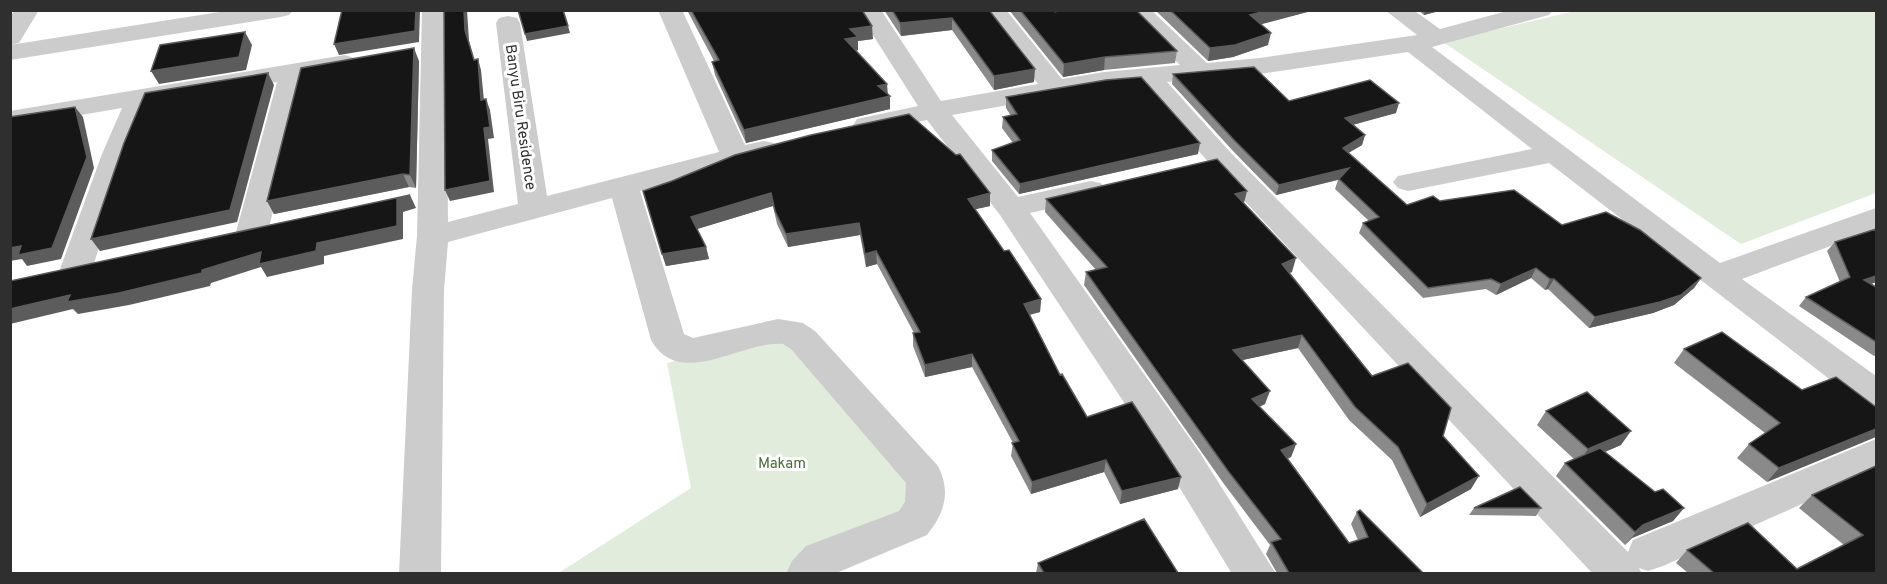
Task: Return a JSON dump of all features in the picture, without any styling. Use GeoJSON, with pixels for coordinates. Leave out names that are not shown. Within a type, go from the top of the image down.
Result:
{"type":"FeatureCollection","features":[{"type":"Feature","properties":{"kind":"street"},"geometry":{"type":"LineString","coordinates":[[10,52],[281,10]]}},
{"type":"Feature","properties":{"kind":"street"},"geometry":{"type":"LineString","coordinates":[[420,573],[428,290],[433,236],[434,10]]}},
{"type":"Feature","properties":{"kind":"street"},"geometry":{"type":"LineString","coordinates":[[670,10],[736,157]]}},
{"type":"Feature","properties":{"kind":"street"},"geometry":{"type":"LineString","coordinates":[[869,10],[934,110],[1011,208],[1186,464],[1255,573]]}},
{"type":"Feature","properties":{"kind":"street"},"geometry":{"type":"LineString","coordinates":[[993,10],[1057,90]]}},
{"type":"Feature","properties":{"kind":"street"},"geometry":{"type":"LineString","coordinates":[[1137,10],[1199,70]]}},
{"type":"Feature","properties":{"kind":"street"},"geometry":{"type":"LineString","coordinates":[[1398,10],[1425,41],[1555,153],[1876,395]]}},
{"type":"Feature","properties":{"kind":"street"},"geometry":{"type":"LineString","coordinates":[[842,130],[934,110],[1104,80],[1302,61],[1425,41],[1498,15],[1542,10]]}},
{"type":"Feature","properties":{"kind":"street","name":"Banyu Biru Residence"},"geometry":{"type":"LineString","coordinates":[[508,23],[534,211]]}},
{"type":"Feature","properties":{"kind":"street"},"geometry":{"type":"LineString","coordinates":[[10,120],[371,59]]}},
{"type":"Feature","properties":{"kind":"street"},"geometry":{"type":"LineString","coordinates":[[286,225],[241,234],[293,72]]}},
{"type":"Feature","properties":{"kind":"street"},"geometry":{"type":"LineString","coordinates":[[1146,75],[1221,159],[1635,563],[1876,454]]}},
{"type":"Feature","properties":{"kind":"street"},"geometry":{"type":"LineString","coordinates":[[76,269],[116,154],[140,98]]}},
{"type":"Feature","properties":{"kind":"street"},"geometry":{"type":"LineString","coordinates":[[433,236],[787,143]]}},
{"type":"Feature","properties":{"kind":"street"},"geometry":{"type":"LineString","coordinates":[[1408,182],[1555,153]]}},
{"type":"Feature","properties":{"kind":"street"},"geometry":{"type":"LineString","coordinates":[[1188,167],[1221,159]]}},
{"type":"Feature","properties":{"kind":"street"},"geometry":{"type":"LineString","coordinates":[[1011,208],[1122,183]]}},
{"type":"Feature","properties":{"kind":"street"},"geometry":{"type":"LineString","coordinates":[[624,187],[668,340],[674,347],[684,351],[693,351],[778,331],[791,332],[803,340],[924,477],[925,504],[921,514],[913,523],[821,559],[807,573]]}},
{"type":"Feature","properties":{"kind":"street"},"geometry":{"type":"LineString","coordinates":[[1716,276],[1876,218]]}},
{"type":"Feature","properties":{"kind":"street"},"geometry":{"type":"LineString","coordinates":[[43,276],[111,262]]}},
{"type":"Feature","properties":{"kind":"green space"},"geometry":{"type":"Polygon","coordinates":[[[1575,11],[1876,11],[1876,193],[1741,244],[1443,42],[1575,11]]]}},
{"type":"Feature","properties":{"kind":"green space","name":"Makam"},"geometry":{"type":"Polygon","coordinates":[[[778,335],[905,459],[912,514],[796,573],[557,574],[691,488],[667,363],[778,335]]]}},
{"type":"Feature","properties":{"kind":"building"},"geometry":{"type":"Polygon","coordinates":[[[342,10],[416,10],[415,31],[334,44],[342,10]]]}},
{"type":"Feature","properties":{"kind":"building"},"geometry":{"type":"Polygon","coordinates":[[[444,10],[464,10],[465,30],[474,60],[478,59],[481,100],[486,99],[490,127],[484,128],[490,181],[445,190],[444,10]]]}},
{"type":"Feature","properties":{"kind":"building"},"geometry":{"type":"Polygon","coordinates":[[[518,10],[563,10],[568,26],[525,34],[518,10]]]}},
{"type":"Feature","properties":{"kind":"building"},"geometry":{"type":"Polygon","coordinates":[[[691,10],[862,10],[872,26],[850,29],[858,37],[845,39],[887,84],[878,86],[890,96],[744,130],[712,62],[719,60],[691,10]]]}},
{"type":"Feature","properties":{"kind":"building"},"geometry":{"type":"Polygon","coordinates":[[[892,10],[989,10],[1035,69],[994,76],[952,18],[900,23],[892,10]]]}},
{"type":"Feature","properties":{"kind":"building"},"geometry":{"type":"Polygon","coordinates":[[[1020,10],[1053,10],[1055,12],[1061,10],[1136,10],[1177,51],[1105,57],[1064,64],[1020,10]]]}},
{"type":"Feature","properties":{"kind":"building"},"geometry":{"type":"Polygon","coordinates":[[[1170,10],[1270,10],[1250,15],[1271,33],[1235,45],[1210,48],[1170,10]]]}},
{"type":"Feature","properties":{"kind":"building"},"geometry":{"type":"Polygon","coordinates":[[[245,32],[239,57],[151,71],[160,45],[245,32]]]}},
{"type":"Feature","properties":{"kind":"building"},"geometry":{"type":"Polygon","coordinates":[[[414,48],[410,175],[403,174],[267,201],[301,68],[414,48]]]}},
{"type":"Feature","properties":{"kind":"building"},"geometry":{"type":"Polygon","coordinates":[[[1254,67],[1289,101],[1370,80],[1399,103],[1345,118],[1365,135],[1343,148],[1407,205],[1433,196],[1440,201],[1514,190],[1562,225],[1606,212],[1640,230],[1701,278],[1681,295],[1595,317],[1554,279],[1550,279],[1536,268],[1501,284],[1491,279],[1428,288],[1363,223],[1379,217],[1339,179],[1349,168],[1279,185],[1173,74],[1254,67]]]}},
{"type":"Feature","properties":{"kind":"building"},"geometry":{"type":"Polygon","coordinates":[[[268,73],[230,210],[91,239],[124,143],[145,93],[268,73]]]}},
{"type":"Feature","properties":{"kind":"building"},"geometry":{"type":"Polygon","coordinates":[[[1141,77],[1200,143],[1020,184],[992,150],[1020,140],[1003,117],[1017,114],[1006,97],[1106,80],[1141,77]]]}},
{"type":"Feature","properties":{"kind":"building"},"geometry":{"type":"Polygon","coordinates":[[[75,107],[87,157],[52,248],[18,255],[21,246],[10,248],[10,117],[75,107]]]}},
{"type":"Feature","properties":{"kind":"building"},"geometry":{"type":"Polygon","coordinates":[[[909,114],[956,155],[960,154],[990,193],[968,199],[1004,251],[1009,250],[1041,299],[1024,304],[1060,375],[1062,374],[1087,417],[1132,402],[1181,477],[1122,491],[1106,460],[1032,482],[1012,443],[1019,441],[972,354],[925,365],[913,333],[920,332],[876,251],[865,254],[859,223],[786,234],[775,211],[771,193],[691,217],[706,247],[662,254],[643,191],[735,155],[811,135],[909,114]]]}},
{"type":"Feature","properties":{"kind":"building"},"geometry":{"type":"Polygon","coordinates":[[[1217,159],[1247,191],[1235,194],[1296,258],[1282,264],[1372,376],[1408,363],[1451,408],[1443,436],[1479,476],[1427,504],[1398,447],[1355,407],[1302,335],[1233,350],[1270,391],[1252,399],[1296,444],[1281,450],[1349,543],[1368,537],[1357,512],[1360,510],[1423,573],[1289,573],[1271,542],[1281,539],[1228,471],[1086,272],[1107,267],[1046,199],[1217,159]]]}},
{"type":"Feature","properties":{"kind":"building"},"geometry":{"type":"Polygon","coordinates":[[[410,195],[397,199],[397,226],[317,243],[316,251],[259,264],[261,252],[202,270],[202,273],[119,293],[67,302],[70,295],[10,309],[10,281],[410,195]]]}},
{"type":"Feature","properties":{"kind":"building"},"geometry":{"type":"Polygon","coordinates":[[[1876,229],[1876,276],[1864,280],[1876,287],[1876,342],[1806,297],[1850,277],[1835,242],[1876,229]]]}},
{"type":"Feature","properties":{"kind":"building"},"geometry":{"type":"Polygon","coordinates":[[[1722,332],[1802,390],[1836,377],[1876,407],[1876,429],[1779,468],[1749,444],[1780,423],[1684,349],[1722,332]]]}},
{"type":"Feature","properties":{"kind":"building"},"geometry":{"type":"Polygon","coordinates":[[[1587,392],[1631,431],[1588,449],[1546,411],[1587,392]]]}},
{"type":"Feature","properties":{"kind":"building"},"geometry":{"type":"Polygon","coordinates":[[[1600,448],[1655,492],[1663,489],[1684,508],[1643,525],[1635,532],[1565,463],[1600,448]]]}},
{"type":"Feature","properties":{"kind":"building"},"geometry":{"type":"Polygon","coordinates":[[[1876,466],[1876,573],[1714,573],[1687,550],[1748,523],[1797,569],[1863,535],[1812,495],[1876,466]]]}},
{"type":"Feature","properties":{"kind":"building"},"geometry":{"type":"Polygon","coordinates":[[[1520,487],[1541,508],[1474,508],[1520,487]]]}},
{"type":"Feature","properties":{"kind":"building"},"geometry":{"type":"Polygon","coordinates":[[[1144,519],[1178,573],[1044,573],[1038,563],[1144,519]]]}}]}
